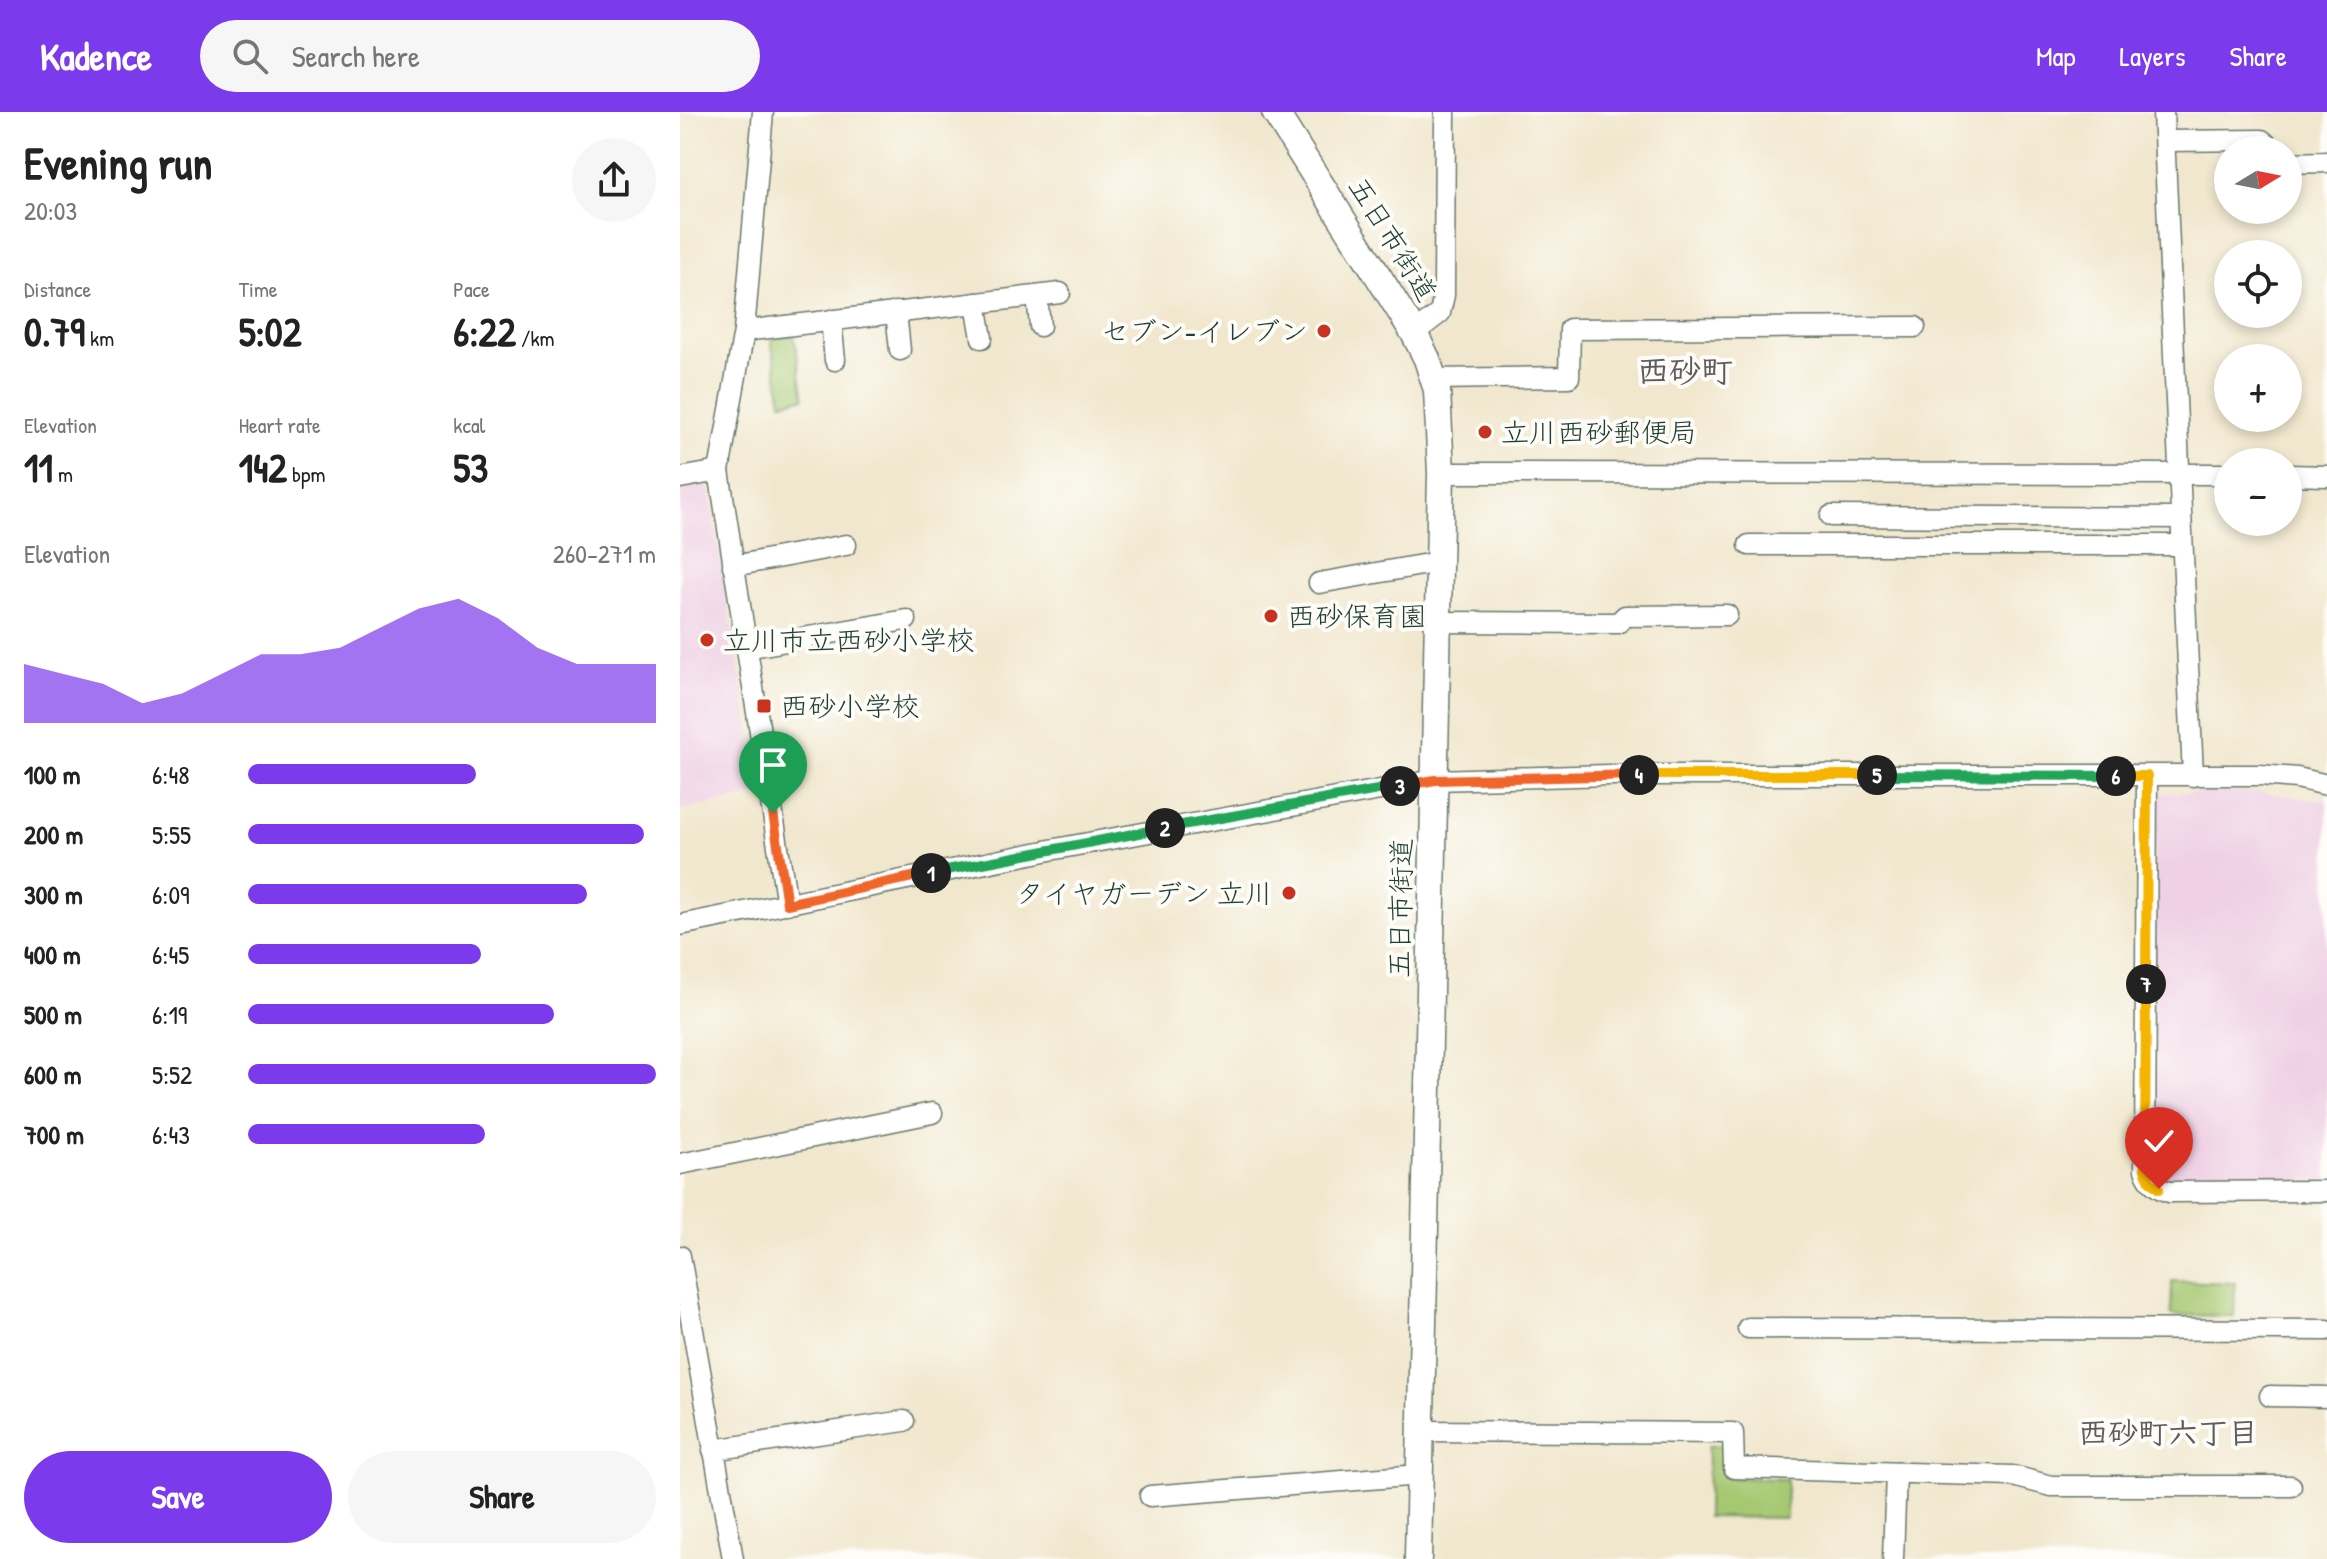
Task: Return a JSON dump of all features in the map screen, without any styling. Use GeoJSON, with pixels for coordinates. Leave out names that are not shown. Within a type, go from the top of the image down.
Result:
{"type":"FeatureCollection","features":[{"type":"Feature","properties":{"kind":"main road","name":"五日市街道"},"geometry":{"type":"LineString","coordinates":[[1275,112],[1414,333],[1434,379],[1438,404],[1441,473],[1418,1559]]}},
{"type":"Feature","properties":{"kind":"street"},"geometry":{"type":"LineString","coordinates":[[763,112],[744,331],[719,471],[787,904]]}},
{"type":"Feature","properties":{"kind":"street"},"geometry":{"type":"LineString","coordinates":[[1414,333],[1440,313],[1444,295],[1445,112]]}},
{"type":"Feature","properties":{"kind":"street"},"geometry":{"type":"LineString","coordinates":[[2163,112],[2193,776]]}},
{"type":"Feature","properties":{"kind":"street"},"geometry":{"type":"LineString","coordinates":[[2165,141],[2214,140]]}},
{"type":"Feature","properties":{"kind":"street"},"geometry":{"type":"LineString","coordinates":[[2302,163],[2327,162]]}},
{"type":"Feature","properties":{"kind":"street"},"geometry":{"type":"LineString","coordinates":[[744,331],[1060,293]]}},
{"type":"Feature","properties":{"kind":"street"},"geometry":{"type":"LineString","coordinates":[[1037,296],[1040,326]]}},
{"type":"Feature","properties":{"kind":"street"},"geometry":{"type":"LineString","coordinates":[[976,303],[982,338]]}},
{"type":"Feature","properties":{"kind":"street"},"geometry":{"type":"LineString","coordinates":[[896,312],[900,350]]}},
{"type":"Feature","properties":{"kind":"street"},"geometry":{"type":"LineString","coordinates":[[831,320],[835,360]]}},
{"type":"Feature","properties":{"kind":"street"},"geometry":{"type":"LineString","coordinates":[[1434,379],[1569,377],[1570,329],[1915,327]]}},
{"type":"Feature","properties":{"kind":"street"},"geometry":{"type":"LineString","coordinates":[[680,478],[719,471]]}},
{"type":"Feature","properties":{"kind":"street"},"geometry":{"type":"LineString","coordinates":[[1441,473],[2214,474]]}},
{"type":"Feature","properties":{"kind":"street"},"geometry":{"type":"LineString","coordinates":[[2302,475],[2327,476]]}},
{"type":"Feature","properties":{"kind":"street"},"geometry":{"type":"LineString","coordinates":[[1831,516],[2180,518]]}},
{"type":"Feature","properties":{"kind":"street"},"geometry":{"type":"LineString","coordinates":[[1891,545],[1892,516]]}},
{"type":"Feature","properties":{"kind":"street"},"geometry":{"type":"LineString","coordinates":[[733,566],[819,556],[846,545]]}},
{"type":"Feature","properties":{"kind":"street"},"geometry":{"type":"LineString","coordinates":[[1749,545],[2181,545]]}},
{"type":"Feature","properties":{"kind":"street"},"geometry":{"type":"LineString","coordinates":[[1319,583],[1439,562]]}},
{"type":"Feature","properties":{"kind":"street"},"geometry":{"type":"LineString","coordinates":[[1437,622],[1618,623],[1625,616],[1727,615]]}},
{"type":"Feature","properties":{"kind":"street"},"geometry":{"type":"LineString","coordinates":[[746,648],[906,620]]}},
{"type":"Feature","properties":{"kind":"street"},"geometry":{"type":"LineString","coordinates":[[680,925],[1035,853],[1435,780],[1624,775],[2260,775],[2297,778],[2327,785]]}},
{"type":"Feature","properties":{"kind":"street"},"geometry":{"type":"LineString","coordinates":[[2147,776],[2145,1170],[2150,1181],[2159,1189],[2169,1192],[2327,1191]]}},
{"type":"Feature","properties":{"kind":"street"},"geometry":{"type":"LineString","coordinates":[[680,1164],[932,1113]]}},
{"type":"Feature","properties":{"kind":"street"},"geometry":{"type":"LineString","coordinates":[[680,1256],[733,1559]]}},
{"type":"Feature","properties":{"kind":"street"},"geometry":{"type":"LineString","coordinates":[[1748,1328],[2327,1330]]}},
{"type":"Feature","properties":{"kind":"street"},"geometry":{"type":"LineString","coordinates":[[2270,1396],[2327,1397]]}},
{"type":"Feature","properties":{"kind":"street"},"geometry":{"type":"LineString","coordinates":[[713,1450],[825,1426],[904,1421]]}},
{"type":"Feature","properties":{"kind":"street"},"geometry":{"type":"LineString","coordinates":[[1421,1431],[1733,1433],[1734,1468],[2013,1476],[2051,1486],[2291,1486]]}},
{"type":"Feature","properties":{"kind":"street"},"geometry":{"type":"LineString","coordinates":[[1893,1559],[1896,1473]]}},
{"type":"Feature","properties":{"kind":"street"},"geometry":{"type":"LineString","coordinates":[[1150,1496],[1420,1475]]}},
{"type":"Feature","properties":{"kind":"shaded area","name":"立川市立西砂小学校"},"geometry":{"type":"Polygon","coordinates":[[[707,481],[761,794],[680,810],[680,485],[707,481]]]}},
{"type":"Feature","properties":{"kind":"shaded area"},"geometry":{"type":"Polygon","coordinates":[[[2255,792],[2327,801],[2327,1179],[2168,1180],[2154,1157],[2155,793],[2255,792]]]}},
{"type":"Feature","properties":{"kind":"green space"},"geometry":{"type":"Polygon","coordinates":[[[794,335],[804,398],[782,402],[771,339],[794,335]]]}},
{"type":"Feature","properties":{"kind":"green space"},"geometry":{"type":"Polygon","coordinates":[[[2172,1281],[2235,1283],[2234,1316],[2171,1315],[2172,1281]]]}},
{"type":"Feature","properties":{"kind":"green space"},"geometry":{"type":"Polygon","coordinates":[[[1726,1445],[1727,1478],[1787,1479],[1786,1518],[1707,1517],[1708,1446],[1726,1445]]]}},
{"type":"Feature","properties":{"kind":"place","name":"セブン-イレブン"},"geometry":{"type":"Point","coordinates":[1324,331]}},
{"type":"Feature","properties":{"kind":"place","name":"立川西砂郵便局"},"geometry":{"type":"Point","coordinates":[1485,432]}},
{"type":"Feature","properties":{"kind":"place","name":"西砂保育園"},"geometry":{"type":"Point","coordinates":[1271,616]}},
{"type":"Feature","properties":{"kind":"place","name":"立川市立西砂小学校"},"geometry":{"type":"Point","coordinates":[707,640]}},
{"type":"Feature","properties":{"kind":"place","name":"西砂小学校"},"geometry":{"type":"Point","coordinates":[764,706]}},
{"type":"Feature","properties":{"kind":"place","name":"タイヤガーデン 立川"},"geometry":{"type":"Point","coordinates":[1289,893]}},
{"type":"Feature","properties":{"kind":"district","name":"西砂町"},"geometry":{"type":"Point","coordinates":[1685,370]}},
{"type":"Feature","properties":{"kind":"district","name":"西砂町六丁目"},"geometry":{"type":"Point","coordinates":[2168,1432]}},
{"type":"Feature","properties":{"kind":"route"},"geometry":{"type":"LineString","coordinates":[[773,813],[787,904],[1050,850],[1435,780],[1782,774],[2147,776],[2145,1170],[2150,1181],[2159,1189]]}}]}
